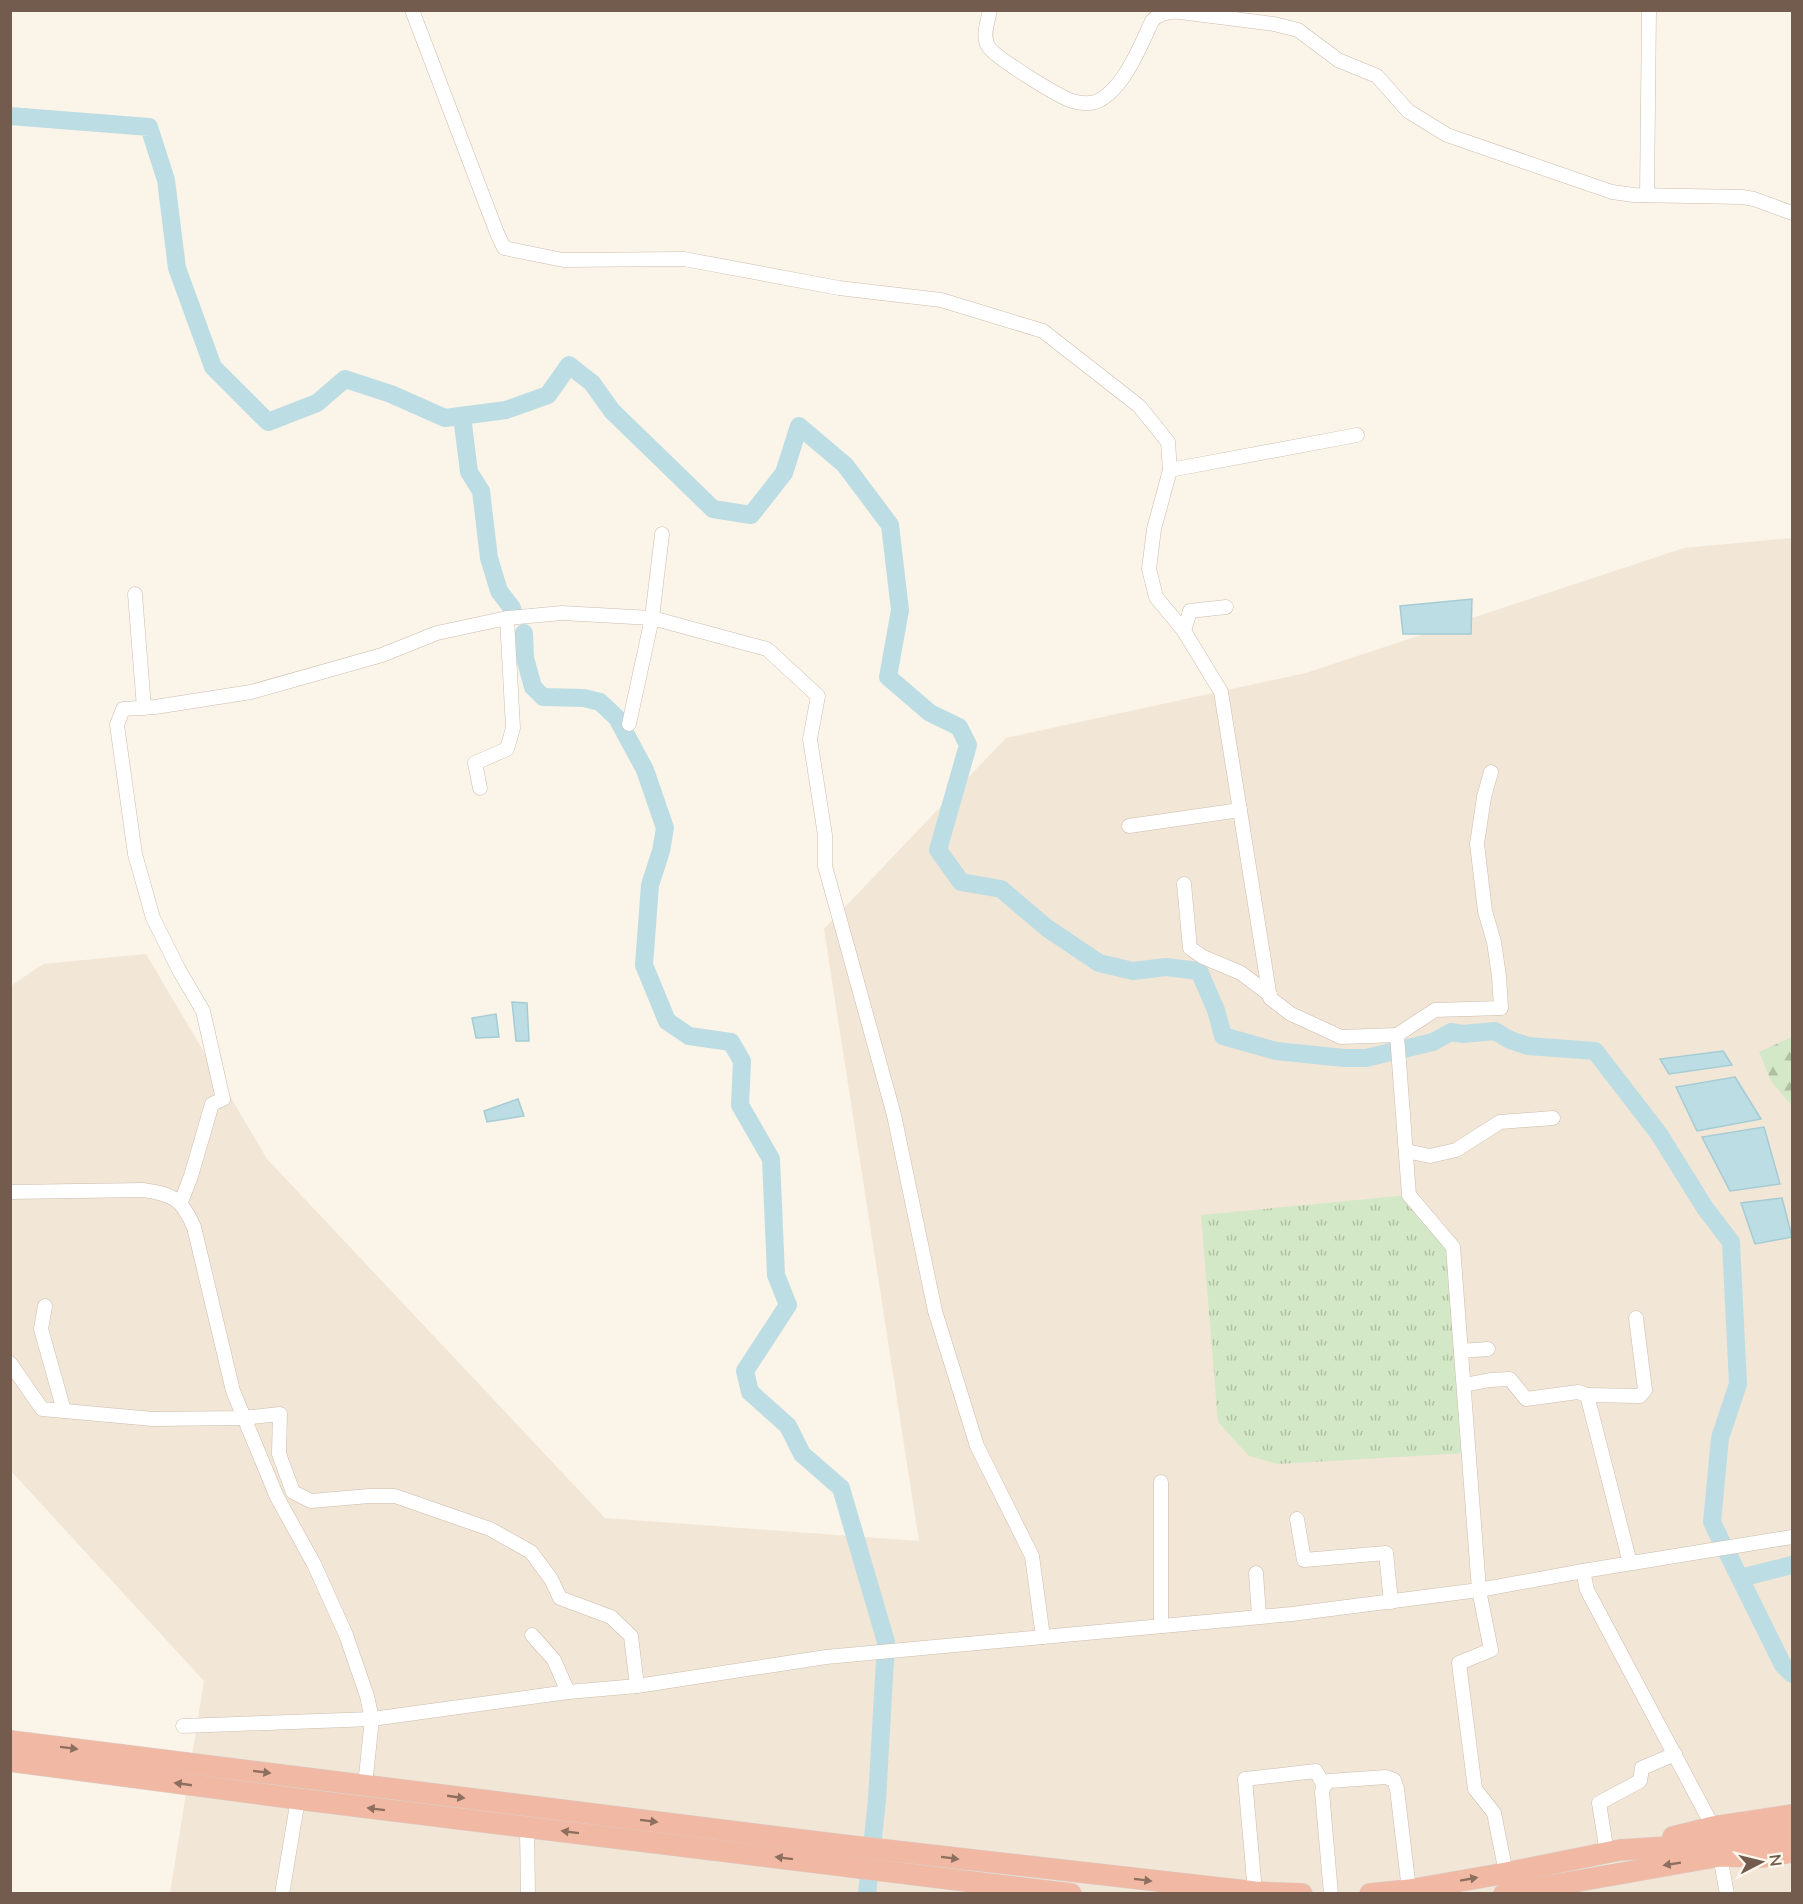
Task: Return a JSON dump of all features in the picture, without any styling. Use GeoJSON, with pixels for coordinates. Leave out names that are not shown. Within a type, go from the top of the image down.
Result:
{"type":"FeatureCollection","features":[{"type":"Feature","properties":{"kind":"highway"},"geometry":{"type":"LineString","coordinates":[[10,1741],[365,1785],[891,1861],[1255,1892],[1302,1893]]}},
{"type":"Feature","properties":{"kind":"highway"},"geometry":{"type":"LineString","coordinates":[[10,1761],[526,1827],[842,1855]]}},
{"type":"Feature","properties":{"kind":"highway"},"geometry":{"type":"LineString","coordinates":[[1505,1883],[1614,1851],[1713,1827],[1792,1815]]}},
{"type":"Feature","properties":{"kind":"highway"},"geometry":{"type":"LineString","coordinates":[[1614,1851],[1792,1823]]}},
{"type":"Feature","properties":{"kind":"highway"},"geometry":{"type":"LineString","coordinates":[[1614,1851],[1716,1844],[1792,1832]]}},
{"type":"Feature","properties":{"kind":"highway"},"geometry":{"type":"LineString","coordinates":[[1370,1893],[1505,1883],[1720,1856],[1780,1855],[1780,1860],[1792,1860]]}},
{"type":"Feature","properties":{"kind":"highway"},"geometry":{"type":"LineString","coordinates":[[891,1861],[960,1887],[1071,1893]]}},
{"type":"Feature","properties":{"kind":"street"},"geometry":{"type":"LineString","coordinates":[[412,10],[504,248],[563,260],[684,260],[839,288],[941,300],[1043,331],[1139,406],[1168,442],[1170,470],[1154,529],[1149,568],[1156,597],[1184,631],[1221,692],[1270,998],[1291,1014],[1341,1037],[1397,1035],[1435,1010],[1500,1008],[1499,976],[1494,942],[1485,912],[1477,844],[1484,797],[1491,772]]}},
{"type":"Feature","properties":{"kind":"street"},"geometry":{"type":"LineString","coordinates":[[990,10],[986,39],[991,51],[1072,101],[1082,103],[1097,101],[1109,93],[1121,80],[1156,16],[1180,12],[1274,24],[1298,30],[1338,60],[1377,76],[1408,111],[1447,135],[1612,192],[1754,199],[1792,213]]}},
{"type":"Feature","properties":{"kind":"street"},"geometry":{"type":"LineString","coordinates":[[1647,195],[1649,10]]}},
{"type":"Feature","properties":{"kind":"street"},"geometry":{"type":"LineString","coordinates":[[1170,470],[1358,435]]}},
{"type":"Feature","properties":{"kind":"street"},"geometry":{"type":"LineString","coordinates":[[629,723],[652,618],[662,534]]}},
{"type":"Feature","properties":{"kind":"street"},"geometry":{"type":"LineString","coordinates":[[135,594],[144,708]]}},
{"type":"Feature","properties":{"kind":"street"},"geometry":{"type":"LineString","coordinates":[[1184,631],[1190,611],[1226,607]]}},
{"type":"Feature","properties":{"kind":"street"},"geometry":{"type":"LineString","coordinates":[[181,1202],[212,1104],[223,1099],[203,1011],[153,918],[135,854],[117,725],[123,709],[251,692],[382,655],[436,633],[507,618],[561,613],[652,618],[767,649],[818,696],[810,739],[825,835],[825,866],[894,1115],[935,1311],[977,1446],[1032,1556],[1043,1637]]}},
{"type":"Feature","properties":{"kind":"street"},"geometry":{"type":"LineString","coordinates":[[480,788],[475,763],[507,749],[513,728],[507,618]]}},
{"type":"Feature","properties":{"kind":"street"},"geometry":{"type":"LineString","coordinates":[[1129,826],[1240,810]]}},
{"type":"Feature","properties":{"kind":"street"},"geometry":{"type":"LineString","coordinates":[[1184,884],[1190,948],[1203,957],[1241,973],[1270,995]]}},
{"type":"Feature","properties":{"kind":"street"},"geometry":{"type":"LineString","coordinates":[[1397,1035],[1409,1195],[1453,1247],[1479,1590],[1491,1650],[1459,1663],[1475,1789],[1494,1813],[1505,1883]]}},
{"type":"Feature","properties":{"kind":"street"},"geometry":{"type":"LineString","coordinates":[[1406,1150],[1430,1156],[1456,1150],[1500,1122],[1553,1118]]}},
{"type":"Feature","properties":{"kind":"street"},"geometry":{"type":"LineString","coordinates":[[10,1192],[143,1190],[165,1193],[181,1202],[188,1212],[194,1227],[233,1391],[243,1419],[277,1497],[314,1564],[346,1635],[367,1696],[372,1719],[365,1785]]}},
{"type":"Feature","properties":{"kind":"street"},"geometry":{"type":"LineString","coordinates":[[45,1306],[41,1329],[64,1411]]}},
{"type":"Feature","properties":{"kind":"street"},"geometry":{"type":"LineString","coordinates":[[1464,1385],[1510,1379],[1526,1399],[1578,1392],[1587,1395],[1640,1396],[1645,1390],[1636,1318]]}},
{"type":"Feature","properties":{"kind":"street"},"geometry":{"type":"LineString","coordinates":[[1461,1351],[1488,1348]]}},
{"type":"Feature","properties":{"kind":"street"},"geometry":{"type":"LineString","coordinates":[[10,1363],[42,1409],[153,1419],[243,1419],[280,1414],[279,1454],[293,1492],[311,1501],[395,1496],[490,1529],[531,1552],[551,1579],[560,1598],[611,1617],[631,1636],[637,1686]]}},
{"type":"Feature","properties":{"kind":"street"},"geometry":{"type":"LineString","coordinates":[[1587,1395],[1630,1563]]}},
{"type":"Feature","properties":{"kind":"street"},"geometry":{"type":"LineString","coordinates":[[1161,1482],[1161,1626]]}},
{"type":"Feature","properties":{"kind":"street"},"geometry":{"type":"LineString","coordinates":[[1297,1519],[1304,1560],[1386,1553],[1391,1602]]}},
{"type":"Feature","properties":{"kind":"street"},"geometry":{"type":"LineString","coordinates":[[183,1726],[372,1719],[568,1692],[637,1686],[826,1657],[1292,1614],[1479,1590],[1792,1537]]}},
{"type":"Feature","properties":{"kind":"street"},"geometry":{"type":"LineString","coordinates":[[1583,1571],[1587,1590],[1713,1827]]}},
{"type":"Feature","properties":{"kind":"street"},"geometry":{"type":"LineString","coordinates":[[1256,1573],[1259,1616]]}},
{"type":"Feature","properties":{"kind":"street"},"geometry":{"type":"LineString","coordinates":[[532,1635],[551,1654],[568,1692]]}},
{"type":"Feature","properties":{"kind":"street"},"geometry":{"type":"LineString","coordinates":[[1614,1851],[1599,1803],[1640,1781],[1642,1768],[1676,1754]]}},
{"type":"Feature","properties":{"kind":"street"},"geometry":{"type":"LineString","coordinates":[[1255,1892],[1245,1779],[1316,1771],[1324,1786]]}},
{"type":"Feature","properties":{"kind":"street"},"geometry":{"type":"LineString","coordinates":[[1331,1893],[1322,1792],[1324,1786],[1329,1782],[1386,1777],[1394,1780],[1397,1789],[1409,1890]]}},
{"type":"Feature","properties":{"kind":"street"},"geometry":{"type":"LineString","coordinates":[[282,1893],[298,1799]]}},
{"type":"Feature","properties":{"kind":"street"},"geometry":{"type":"LineString","coordinates":[[526,1827],[528,1893]]}},
{"type":"Feature","properties":{"kind":"street"},"geometry":{"type":"LineString","coordinates":[[1720,1856],[1727,1893]]}},
{"type":"Feature","properties":{"kind":"shaded area"},"geometry":{"type":"Polygon","coordinates":[[[1792,538],[1792,1893],[170,1893],[204,1681],[11,1471],[11,986],[43,964],[146,954],[267,1159],[605,1518],[919,1541],[824,929],[1006,738],[1306,673],[1684,548],[1792,538]]]}},
{"type":"Feature","properties":{"kind":"green space"},"geometry":{"type":"Polygon","coordinates":[[[1792,1037],[1792,1106],[1771,1081],[1759,1052],[1792,1037]]]}},
{"type":"Feature","properties":{"kind":"green space"},"geometry":{"type":"Polygon","coordinates":[[[1409,1195],[1453,1247],[1468,1453],[1277,1464],[1249,1456],[1218,1422],[1201,1215],[1409,1195]]]}},
{"type":"Feature","properties":{"kind":"water"},"geometry":{"type":"Polygon","coordinates":[[[1472,599],[1471,634],[1403,634],[1400,606],[1472,599]]]}},
{"type":"Feature","properties":{"kind":"water"},"geometry":{"type":"Polygon","coordinates":[[[512,1002],[527,1003],[529,1041],[516,1041],[512,1002]]]}},
{"type":"Feature","properties":{"kind":"water"},"geometry":{"type":"Polygon","coordinates":[[[496,1014],[499,1037],[476,1038],[472,1018],[496,1014]]]}},
{"type":"Feature","properties":{"kind":"water"},"geometry":{"type":"Polygon","coordinates":[[[1723,1051],[1732,1065],[1669,1074],[1660,1059],[1723,1051]]]}},
{"type":"Feature","properties":{"kind":"water"},"geometry":{"type":"Polygon","coordinates":[[[1735,1077],[1761,1119],[1697,1131],[1676,1087],[1735,1077]]]}},
{"type":"Feature","properties":{"kind":"water"},"geometry":{"type":"Polygon","coordinates":[[[518,1099],[524,1116],[487,1122],[484,1111],[518,1099]]]}},
{"type":"Feature","properties":{"kind":"water"},"geometry":{"type":"Polygon","coordinates":[[[1764,1127],[1780,1184],[1730,1191],[1702,1137],[1764,1127]]]}},
{"type":"Feature","properties":{"kind":"water"},"geometry":{"type":"Polygon","coordinates":[[[1782,1198],[1792,1237],[1755,1244],[1741,1203],[1782,1198]]]}},
{"type":"Feature","properties":{"kind":"waterway"},"geometry":{"type":"LineString","coordinates":[[10,116],[149,127],[166,180],[177,268],[213,367],[268,422],[317,403],[345,379],[391,394],[445,418],[506,410],[548,395],[569,365],[592,383],[612,411],[713,509],[751,515],[784,473],[799,426],[845,465],[890,525],[900,610],[888,677],[930,713],[959,727],[968,745],[938,850],[961,882],[1001,889],[1047,928],[1099,963],[1133,971],[1166,967],[1199,971],[1216,1010],[1223,1036],[1276,1051],[1366,1058],[1433,1042],[1451,1032],[1463,1034],[1495,1031],[1510,1040],[1528,1046],[1595,1051],[1659,1134],[1705,1208],[1731,1242],[1738,1384],[1720,1438],[1712,1522],[1722,1543]]}},
{"type":"Feature","properties":{"kind":"waterway"},"geometry":{"type":"LineString","coordinates":[[462,416],[469,472],[481,491],[489,558],[499,591],[512,608],[514,615]]}},
{"type":"Feature","properties":{"kind":"waterway"},"geometry":{"type":"LineString","coordinates":[[524,633],[525,658],[533,687],[543,697],[584,698],[600,702],[617,718],[645,770],[665,828],[661,851],[650,885],[644,965],[667,1021],[689,1036],[731,1042],[742,1061],[740,1105],[771,1159],[776,1275],[788,1305],[745,1371],[750,1392],[788,1426],[802,1454],[841,1488],[886,1642],[877,1800],[867,1894]]}},
{"type":"Feature","properties":{"kind":"waterway"},"geometry":{"type":"LineString","coordinates":[[1728,1554],[1783,1665],[1792,1674]]}},
{"type":"Feature","properties":{"kind":"waterway"},"geometry":{"type":"LineString","coordinates":[[1740,1578],[1792,1565]]}}]}
